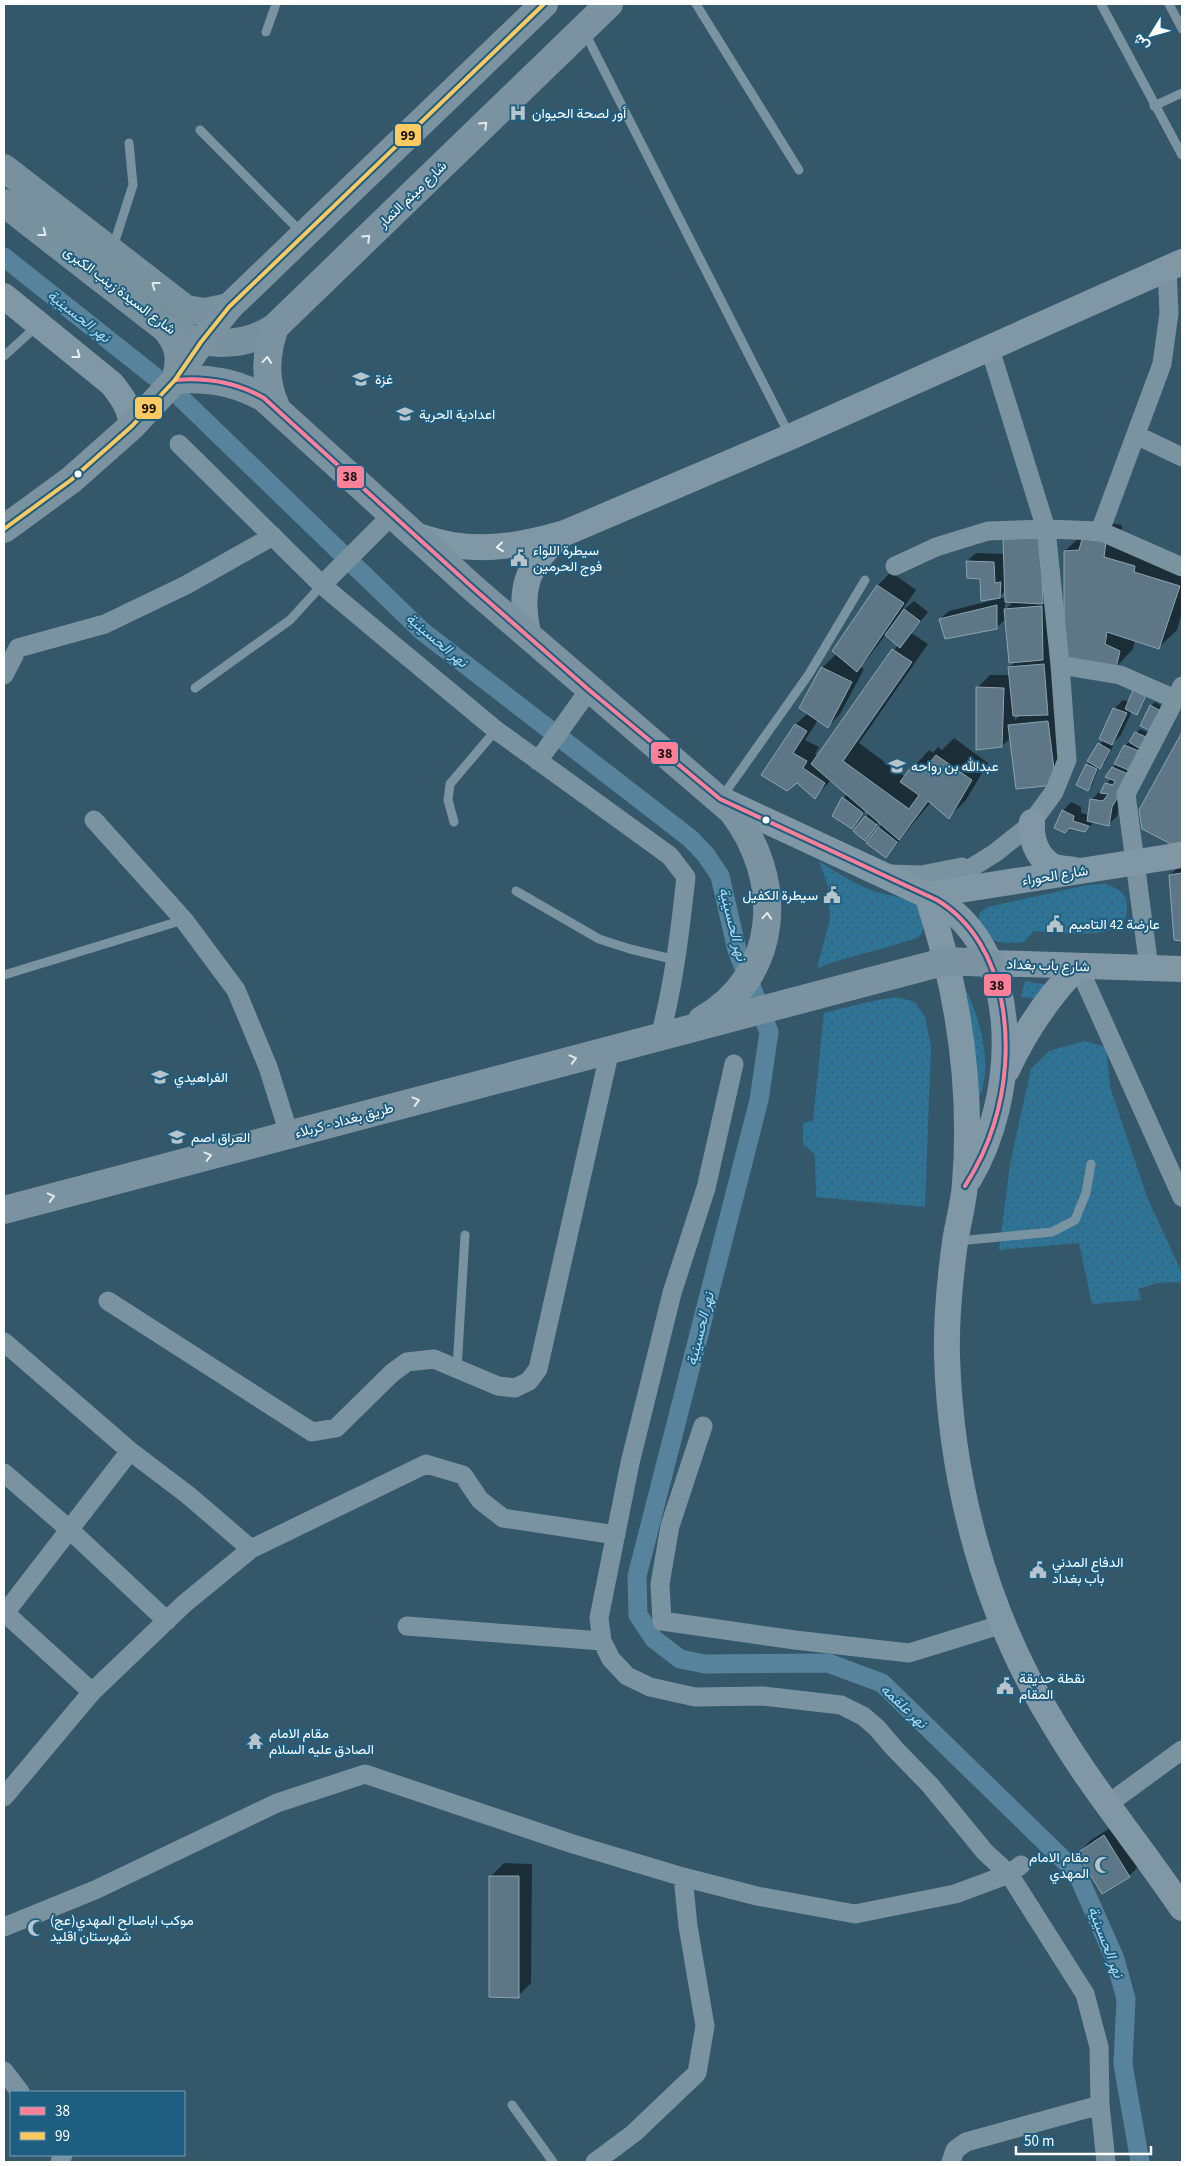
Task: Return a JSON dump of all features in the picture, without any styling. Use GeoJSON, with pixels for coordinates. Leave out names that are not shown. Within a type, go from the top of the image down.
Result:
{"type":"FeatureCollection","features":[{"type":"Feature","properties":{"kind":"highway"},"geometry":{"type":"LineString","coordinates":[[4,529],[71,480],[132,426],[175,380],[201,342],[229,307],[544,4]]}},
{"type":"Feature","properties":{"kind":"highway","name":"شارع ميثم التمار"},"geometry":{"type":"LineString","coordinates":[[275,327],[609,4]]}},
{"type":"Feature","properties":{"kind":"highway"},"geometry":{"type":"LineString","coordinates":[[275,327],[269,344],[266,375],[269,392],[276,407]]}},
{"type":"Feature","properties":{"kind":"highway"},"geometry":{"type":"LineString","coordinates":[[166,329],[175,342],[180,356],[175,380]]}},
{"type":"Feature","properties":{"kind":"highway","name":"شارع باب بغداد"},"geometry":{"type":"LineString","coordinates":[[175,380],[206,379],[236,385],[264,398],[276,407],[383,525],[414,536],[589,690],[720,799]]}},
{"type":"Feature","properties":{"kind":"highway"},"geometry":{"type":"LineString","coordinates":[[689,1027],[738,990],[756,963],[767,925],[768,910],[762,865],[742,824],[720,799]]}},
{"type":"Feature","properties":{"kind":"highway","name":"طريق بغداد - كربلاء"},"geometry":{"type":"LineString","coordinates":[[4,1210],[610,1050],[768,1006],[947,961],[990,963]]}},
{"type":"Feature","properties":{"kind":"main road","name":"شارع السيدة زينب الكبرى"},"geometry":{"type":"LineString","coordinates":[[4,168],[182,306],[196,312],[229,307]]}},
{"type":"Feature","properties":{"kind":"main road","name":"شارع السيدة زينب الكبرى"},"geometry":{"type":"LineString","coordinates":[[4,203],[166,329],[201,342],[233,342],[266,334],[275,327]]}},
{"type":"Feature","properties":{"kind":"main road"},"geometry":{"type":"LineString","coordinates":[[414,536],[452,545],[490,548],[528,544],[565,533],[790,437],[1175,265]]}},
{"type":"Feature","properties":{"kind":"main road"},"geometry":{"type":"LineString","coordinates":[[4,296],[112,384],[127,402],[132,426]]}},
{"type":"Feature","properties":{"kind":"main road"},"geometry":{"type":"LineString","coordinates":[[166,329],[176,330],[184,325],[186,315],[182,306]]}},
{"type":"Feature","properties":{"kind":"main road"},"geometry":{"type":"LineString","coordinates":[[529,637],[524,614],[525,590],[532,567],[546,548],[565,533]]}},
{"type":"Feature","properties":{"kind":"main road","name":"شارع باب بغداد"},"geometry":{"type":"LineString","coordinates":[[720,799],[927,895],[948,907],[966,922],[980,942],[990,963],[1182,970]]}},
{"type":"Feature","properties":{"kind":"main road"},"geometry":{"type":"LineString","coordinates":[[1032,822],[1031,835],[1043,859],[1054,867],[1081,871]]}},
{"type":"Feature","properties":{"kind":"main road","name":"شارع الحوراء"},"geometry":{"type":"LineString","coordinates":[[927,895],[1182,855]]}},
{"type":"Feature","properties":{"kind":"main road"},"geometry":{"type":"LineString","coordinates":[[927,895],[947,961],[961,1033],[967,1084],[968,1135],[965,1186],[955,1241],[949,1297],[947,1352],[951,1418],[957,1464],[968,1518],[984,1572],[1003,1624],[1033,1688],[1055,1727],[1108,1804],[1158,1871],[1182,1908]]}},
{"type":"Feature","properties":{"kind":"main road"},"geometry":{"type":"LineString","coordinates":[[965,1186],[977,1166],[989,1138],[1004,1078],[1003,1020],[990,963]]}},
{"type":"Feature","properties":{"kind":"main road"},"geometry":{"type":"LineString","coordinates":[[1004,1078],[1019,1045],[1043,1006],[1078,966]]}},
{"type":"Feature","properties":{"kind":"street"},"geometry":{"type":"LineString","coordinates":[[1100,531],[1162,364],[1175,265]]}},
{"type":"Feature","properties":{"kind":"street"},"geometry":{"type":"LineString","coordinates":[[927,895],[1013,840],[1032,822],[1054,792],[1067,760],[1060,665],[1046,529],[990,349]]}},
{"type":"Feature","properties":{"kind":"street"},"geometry":{"type":"LineString","coordinates":[[1136,434],[1182,457]]}},
{"type":"Feature","properties":{"kind":"street"},"geometry":{"type":"LineString","coordinates":[[179,444],[322,585],[496,730],[670,856],[686,877],[671,996],[689,1027]]}},
{"type":"Feature","properties":{"kind":"street"},"geometry":{"type":"LineString","coordinates":[[322,585],[383,525]]}},
{"type":"Feature","properties":{"kind":"street"},"geometry":{"type":"LineString","coordinates":[[894,566],[936,547],[988,532],[1046,529],[1100,531],[1182,567]]}},
{"type":"Feature","properties":{"kind":"street"},"geometry":{"type":"LineString","coordinates":[[4,675],[18,648],[105,624],[186,585],[273,536]]}},
{"type":"Feature","properties":{"kind":"street"},"geometry":{"type":"LineString","coordinates":[[1060,665],[1120,675],[1179,693],[1126,794],[1149,968]]}},
{"type":"Feature","properties":{"kind":"street"},"geometry":{"type":"LineString","coordinates":[[538,761],[589,690]]}},
{"type":"Feature","properties":{"kind":"street"},"geometry":{"type":"LineString","coordinates":[[94,820],[184,920],[236,990],[268,1067],[288,1134]]}},
{"type":"Feature","properties":{"kind":"street"},"geometry":{"type":"LineString","coordinates":[[874,871],[905,875],[936,873],[967,866],[995,852]]}},
{"type":"Feature","properties":{"kind":"street"},"geometry":{"type":"LineString","coordinates":[[1078,966],[1177,1175],[1182,1197]]}},
{"type":"Feature","properties":{"kind":"street"},"geometry":{"type":"LineString","coordinates":[[108,1301],[312,1432],[336,1428],[392,1373],[407,1362],[434,1359],[498,1386],[515,1388],[529,1381],[538,1369],[610,1050]]}},
{"type":"Feature","properties":{"kind":"street"},"geometry":{"type":"LineString","coordinates":[[734,1064],[706,1188],[672,1293],[630,1463],[598,1618],[602,1641],[611,1659],[627,1676],[650,1687],[695,1697],[763,1696],[840,1704],[863,1716],[930,1785],[985,1852],[1015,1870],[1085,1994],[1099,2047],[1100,2105],[1106,2162]]}},
{"type":"Feature","properties":{"kind":"street"},"geometry":{"type":"LineString","coordinates":[[4,1342],[130,1451],[188,1495],[250,1549]]}},
{"type":"Feature","properties":{"kind":"street"},"geometry":{"type":"LineString","coordinates":[[703,1426],[670,1526],[660,1584],[662,1621],[795,1640],[909,1653],[1003,1624]]}},
{"type":"Feature","properties":{"kind":"street"},"geometry":{"type":"LineString","coordinates":[[92,1692],[4,1613],[130,1451]]}},
{"type":"Feature","properties":{"kind":"street"},"geometry":{"type":"LineString","coordinates":[[4,1797],[92,1692],[167,1621],[250,1549],[426,1464],[463,1475],[480,1500],[503,1518],[616,1535]]}},
{"type":"Feature","properties":{"kind":"street"},"geometry":{"type":"LineString","coordinates":[[4,1473],[70,1530],[167,1621]]}},
{"type":"Feature","properties":{"kind":"street"},"geometry":{"type":"LineString","coordinates":[[407,1626],[602,1641]]}},
{"type":"Feature","properties":{"kind":"street"},"geometry":{"type":"LineString","coordinates":[[1108,1804],[1182,1750]]}},
{"type":"Feature","properties":{"kind":"street"},"geometry":{"type":"LineString","coordinates":[[4,1927],[94,1890],[276,1803],[365,1774],[573,1844],[683,1877],[757,1896],[855,1914],[955,1894],[1015,1870]]}},
{"type":"Feature","properties":{"kind":"street"},"geometry":{"type":"LineString","coordinates":[[595,2162],[634,2133],[697,2073],[705,2026],[688,1926],[683,1877]]}},
{"type":"Feature","properties":{"kind":"street"},"geometry":{"type":"LineString","coordinates":[[4,2072],[19,2091]]}},
{"type":"Feature","properties":{"kind":"street"},"geometry":{"type":"LineString","coordinates":[[951,2162],[955,2150],[966,2142],[1100,2105]]}},
{"type":"Feature","properties":{"kind":"lane"},"geometry":{"type":"LineString","coordinates":[[266,32],[276,4]]}},
{"type":"Feature","properties":{"kind":"lane"},"geometry":{"type":"LineString","coordinates":[[696,4],[800,170]]}},
{"type":"Feature","properties":{"kind":"lane"},"geometry":{"type":"LineString","coordinates":[[1101,4],[1154,106],[1182,155]]}},
{"type":"Feature","properties":{"kind":"lane"},"geometry":{"type":"LineString","coordinates":[[1169,4],[1182,29]]}},
{"type":"Feature","properties":{"kind":"lane"},"geometry":{"type":"LineString","coordinates":[[583,28],[790,437]]}},
{"type":"Feature","properties":{"kind":"lane"},"geometry":{"type":"LineString","coordinates":[[1154,106],[1182,93]]}},
{"type":"Feature","properties":{"kind":"lane"},"geometry":{"type":"LineString","coordinates":[[200,130],[304,235]]}},
{"type":"Feature","properties":{"kind":"lane"},"geometry":{"type":"LineString","coordinates":[[112,252],[132,185],[128,143]]}},
{"type":"Feature","properties":{"kind":"lane"},"geometry":{"type":"LineString","coordinates":[[4,356],[39,324]]}},
{"type":"Feature","properties":{"kind":"lane"},"geometry":{"type":"LineString","coordinates":[[720,799],[810,674],[865,580]]}},
{"type":"Feature","properties":{"kind":"lane"},"geometry":{"type":"LineString","coordinates":[[195,688],[290,620],[322,585]]}},
{"type":"Feature","properties":{"kind":"lane"},"geometry":{"type":"LineString","coordinates":[[454,822],[448,800],[450,784],[496,730]]}},
{"type":"Feature","properties":{"kind":"lane"},"geometry":{"type":"LineString","coordinates":[[516,891],[599,939],[630,949],[677,960]]}},
{"type":"Feature","properties":{"kind":"lane"},"geometry":{"type":"LineString","coordinates":[[4,975],[184,920]]}},
{"type":"Feature","properties":{"kind":"lane"},"geometry":{"type":"LineString","coordinates":[[955,1241],[1052,1232],[1075,1220],[1086,1193],[1091,1164]]}},
{"type":"Feature","properties":{"kind":"lane"},"geometry":{"type":"LineString","coordinates":[[457,1369],[465,1235]]}},
{"type":"Feature","properties":{"kind":"lane"},"geometry":{"type":"LineString","coordinates":[[512,2105],[553,2162]]}},
{"type":"Feature","properties":{"kind":"shaded area"},"geometry":{"type":"Polygon","coordinates":[[[819,861],[862,886],[877,892],[906,899],[924,908],[927,923],[919,937],[817,968],[830,920],[828,886],[819,861]]]}},
{"type":"Feature","properties":{"kind":"shaded area"},"geometry":{"type":"Polygon","coordinates":[[[1105,884],[1123,894],[1127,906],[1125,918],[1117,926],[1105,931],[1075,934],[1034,931],[1024,942],[1002,943],[992,939],[978,922],[980,912],[988,907],[1087,885],[1105,884]]]}},
{"type":"Feature","properties":{"kind":"shaded area"},"geometry":{"type":"Polygon","coordinates":[[[1025,981],[1047,985],[1044,1000],[1021,997],[1025,981]]]}},
{"type":"Feature","properties":{"kind":"shaded area"},"geometry":{"type":"Polygon","coordinates":[[[964,989],[969,996],[977,1017],[983,1040],[985,1077],[978,1100],[964,989]]]}},
{"type":"Feature","properties":{"kind":"shaded area"},"geometry":{"type":"Polygon","coordinates":[[[897,997],[915,1002],[925,1017],[931,1046],[925,1207],[816,1197],[815,1155],[803,1144],[803,1124],[813,1120],[824,1013],[897,997]]]}},
{"type":"Feature","properties":{"kind":"shaded area"},"geometry":{"type":"Polygon","coordinates":[[[1084,1041],[1106,1047],[1110,1087],[1147,1197],[1182,1273],[1182,1282],[1157,1283],[1138,1289],[1141,1300],[1092,1304],[1079,1243],[999,1250],[1010,1164],[1031,1069],[1049,1051],[1084,1041]]]}},
{"type":"Feature","properties":{"kind":"building"},"geometry":{"type":"Polygon","coordinates":[[[1003,538],[1041,538],[1043,604],[1005,602],[1003,538]]]}},
{"type":"Feature","properties":{"kind":"building"},"geometry":{"type":"Polygon","coordinates":[[[1082,539],[1106,542],[1104,557],[1135,566],[1134,572],[1180,586],[1159,649],[1107,632],[1105,644],[1120,651],[1116,668],[1064,657],[1064,551],[1079,550],[1082,539]]]}},
{"type":"Feature","properties":{"kind":"building"},"geometry":{"type":"Polygon","coordinates":[[[966,561],[994,562],[995,583],[1001,582],[1000,598],[981,601],[980,579],[967,578],[966,561]]]}},
{"type":"Feature","properties":{"kind":"building"},"geometry":{"type":"Polygon","coordinates":[[[877,585],[904,603],[857,672],[832,651],[877,585]]]}},
{"type":"Feature","properties":{"kind":"building"},"geometry":{"type":"Polygon","coordinates":[[[997,605],[997,629],[945,639],[939,619],[997,605]]]}},
{"type":"Feature","properties":{"kind":"building"},"geometry":{"type":"Polygon","coordinates":[[[1042,606],[1043,660],[1009,663],[1004,609],[1042,606]]]}},
{"type":"Feature","properties":{"kind":"building"},"geometry":{"type":"Polygon","coordinates":[[[904,609],[920,621],[900,648],[885,635],[904,609]]]}},
{"type":"Feature","properties":{"kind":"building"},"geometry":{"type":"Polygon","coordinates":[[[892,649],[912,662],[843,761],[909,809],[919,795],[900,782],[911,767],[916,770],[920,764],[925,768],[936,755],[972,780],[949,819],[928,801],[899,840],[811,764],[892,649]]]}},
{"type":"Feature","properties":{"kind":"building"},"geometry":{"type":"Polygon","coordinates":[[[1044,664],[1048,715],[1013,716],[1008,667],[1044,664]]]}},
{"type":"Feature","properties":{"kind":"building"},"geometry":{"type":"Polygon","coordinates":[[[821,667],[852,682],[828,728],[799,708],[821,667]]]}},
{"type":"Feature","properties":{"kind":"building"},"geometry":{"type":"Polygon","coordinates":[[[976,687],[1004,688],[1002,747],[976,750],[976,687]]]}},
{"type":"Feature","properties":{"kind":"building"},"geometry":{"type":"Polygon","coordinates":[[[1133,690],[1146,696],[1137,715],[1125,709],[1133,690]]]}},
{"type":"Feature","properties":{"kind":"building"},"geometry":{"type":"Polygon","coordinates":[[[1150,705],[1164,713],[1154,732],[1140,726],[1150,705]]]}},
{"type":"Feature","properties":{"kind":"building"},"geometry":{"type":"Polygon","coordinates":[[[1113,708],[1127,713],[1112,745],[1099,739],[1113,708]]]}},
{"type":"Feature","properties":{"kind":"building"},"geometry":{"type":"Polygon","coordinates":[[[1048,721],[1056,785],[1016,789],[1008,725],[1048,721]]]}},
{"type":"Feature","properties":{"kind":"building"},"geometry":{"type":"Polygon","coordinates":[[[795,724],[807,731],[793,753],[807,761],[803,768],[825,783],[815,799],[797,783],[787,791],[761,775],[795,724]]]}},
{"type":"Feature","properties":{"kind":"building"},"geometry":{"type":"Polygon","coordinates":[[[1135,732],[1148,738],[1142,750],[1129,742],[1135,732]]]}},
{"type":"Feature","properties":{"kind":"building"},"geometry":{"type":"Polygon","coordinates":[[[1182,732],[1182,842],[1171,844],[1142,829],[1139,810],[1182,732]]]}},
{"type":"Feature","properties":{"kind":"building"},"geometry":{"type":"Polygon","coordinates":[[[1098,743],[1110,750],[1100,769],[1087,761],[1098,743]]]}},
{"type":"Feature","properties":{"kind":"building"},"geometry":{"type":"Polygon","coordinates":[[[1124,745],[1139,751],[1131,771],[1114,764],[1124,745]]]}},
{"type":"Feature","properties":{"kind":"building"},"geometry":{"type":"Polygon","coordinates":[[[1086,764],[1097,769],[1088,791],[1076,785],[1086,764]]]}},
{"type":"Feature","properties":{"kind":"building"},"geometry":{"type":"Polygon","coordinates":[[[1112,767],[1130,775],[1112,807],[1109,826],[1087,821],[1090,799],[1103,801],[1108,794],[1100,793],[1105,783],[1113,785],[1115,781],[1105,777],[1112,767]]]}},
{"type":"Feature","properties":{"kind":"building"},"geometry":{"type":"Polygon","coordinates":[[[842,797],[863,813],[852,829],[832,816],[842,797]]]}},
{"type":"Feature","properties":{"kind":"building"},"geometry":{"type":"Polygon","coordinates":[[[1062,810],[1074,816],[1073,821],[1089,826],[1085,832],[1069,828],[1065,833],[1054,828],[1062,810]]]}},
{"type":"Feature","properties":{"kind":"building"},"geometry":{"type":"Polygon","coordinates":[[[865,816],[877,825],[865,841],[853,831],[865,816]]]}},
{"type":"Feature","properties":{"kind":"building"},"geometry":{"type":"Polygon","coordinates":[[[878,827],[897,842],[886,858],[866,843],[878,827]]]}},
{"type":"Feature","properties":{"kind":"building"},"geometry":{"type":"Polygon","coordinates":[[[1182,873],[1182,941],[1174,940],[1169,875],[1182,873]]]}},
{"type":"Feature","properties":{"kind":"building","name":"مقام الامام المهدي"},"geometry":{"type":"Polygon","coordinates":[[[1104,1835],[1130,1877],[1102,1894],[1077,1853],[1104,1835]]]}},
{"type":"Feature","properties":{"kind":"building"},"geometry":{"type":"Polygon","coordinates":[[[489,1876],[519,1876],[519,1998],[489,1997],[489,1876]]]}},
{"type":"Feature","properties":{"kind":"waterway","name":"نهر الحسينية"},"geometry":{"type":"LineString","coordinates":[[4,257],[154,376]]}},
{"type":"Feature","properties":{"kind":"waterway","name":"نهر الحسينية"},"geometry":{"type":"LineString","coordinates":[[181,398],[422,631],[691,839],[706,855],[720,876],[737,950],[769,1032],[759,1100],[637,1576],[638,1615],[654,1639],[680,1659],[705,1664],[828,1663],[882,1683],[1077,1873],[1115,1959],[1126,1999],[1123,2064],[1140,2162]]}},
{"type":"Feature","properties":{"kind":"transit line","name":"99"},"geometry":{"type":"LineString","coordinates":[[4,529],[71,480],[132,426],[175,380],[201,342],[229,307],[544,4]]}},
{"type":"Feature","properties":{"kind":"transit line","name":"38"},"geometry":{"type":"LineString","coordinates":[[175,380],[199,379],[232,384],[264,398],[473,588],[589,690],[720,799],[937,900],[961,919],[980,943],[993,971],[1001,1001],[1005,1033],[1005,1064],[1001,1095],[994,1124],[974,1172],[965,1186]]}},
{"type":"Feature","properties":{"kind":"place","name":"أور لصحة الحيوان"},"geometry":{"type":"Point","coordinates":[518,113]}},
{"type":"Feature","properties":{"kind":"place","name":"غزة"},"geometry":{"type":"Point","coordinates":[361,379]}},
{"type":"Feature","properties":{"kind":"place","name":"اعدادية الحرية"},"geometry":{"type":"Point","coordinates":[405,414]}},
{"type":"Feature","properties":{"kind":"place","name":"سيطرة اللواء فوج الحرمين"},"geometry":{"type":"Point","coordinates":[519,558]}},
{"type":"Feature","properties":{"kind":"place","name":"عبدالله بن رواحه"},"geometry":{"type":"Point","coordinates":[897,766]}},
{"type":"Feature","properties":{"kind":"place","name":"سيطرة الكفيل"},"geometry":{"type":"Point","coordinates":[832,895]}},
{"type":"Feature","properties":{"kind":"place","name":"عارضة 42 التاميم"},"geometry":{"type":"Point","coordinates":[1055,924]}},
{"type":"Feature","properties":{"kind":"place","name":"الفراهيدي"},"geometry":{"type":"Point","coordinates":[160,1077]}},
{"type":"Feature","properties":{"kind":"place","name":"العراق اصم"},"geometry":{"type":"Point","coordinates":[177,1137]}},
{"type":"Feature","properties":{"kind":"place","name":"الدفاع المدني باب بغداد"},"geometry":{"type":"Point","coordinates":[1038,1570]}},
{"type":"Feature","properties":{"kind":"place","name":"نقطة حديقة المقام"},"geometry":{"type":"Point","coordinates":[1005,1686]}},
{"type":"Feature","properties":{"kind":"place","name":"مقام الامام الصادق عليه السلام"},"geometry":{"type":"Point","coordinates":[255,1741]}},
{"type":"Feature","properties":{"kind":"place","name":"مقام الامام المهدي"},"geometry":{"type":"Point","coordinates":[1103,1865]}},
{"type":"Feature","properties":{"kind":"place","name":"موكب اباصالح المهدي(عج) شهرستان اقليد"},"geometry":{"type":"Point","coordinates":[36,1928]}},
{"type":"Feature","properties":{"kind":"water label","name":"نهر علقمه"},"geometry":{"type":"Point","coordinates":[904,1706]}}]}
